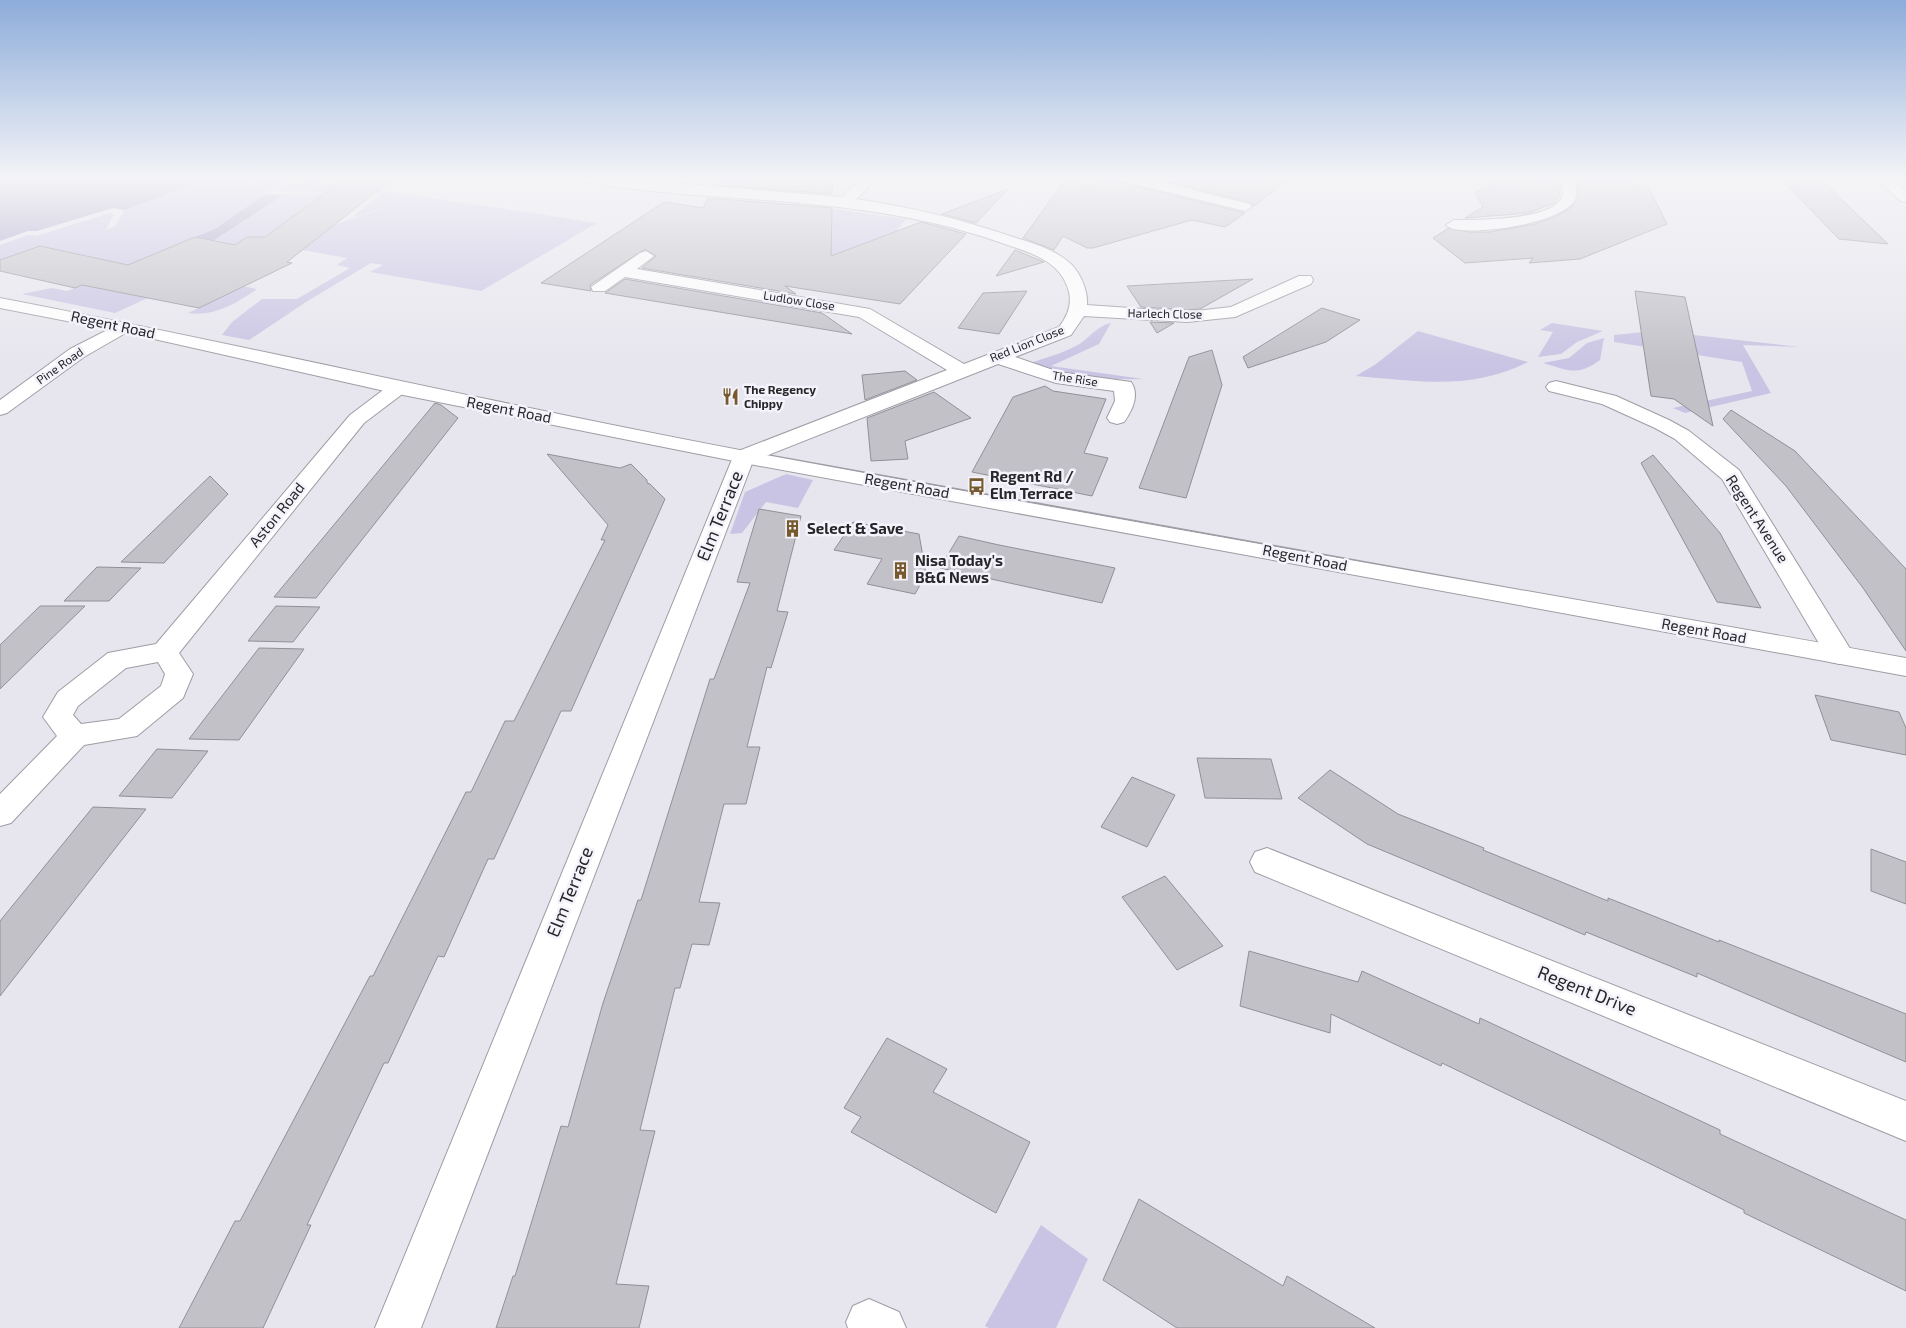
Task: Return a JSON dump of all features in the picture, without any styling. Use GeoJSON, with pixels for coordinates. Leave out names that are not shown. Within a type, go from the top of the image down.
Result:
{"type":"FeatureCollection","features":[{"type":"Feature","properties":{"kind":"main road","name":"Red Lion Close"},"geometry":{"type":"LineString","coordinates":[[744,457],[960,370],[1065,331],[1073,323],[1078,310],[1078,295],[1070,273],[1046,254],[1008,240]]}},
{"type":"Feature","properties":{"kind":"main road"},"geometry":{"type":"LineString","coordinates":[[599,287],[646,256]]}},
{"type":"Feature","properties":{"kind":"main road","name":"Ludlow Close"},"geometry":{"type":"LineString","coordinates":[[623,272],[864,313],[960,370]]}},
{"type":"Feature","properties":{"kind":"main road","name":"Harlech Close"},"geometry":{"type":"LineString","coordinates":[[1078,310],[1154,317],[1186,317],[1235,312],[1305,280]]}},
{"type":"Feature","properties":{"kind":"main road","name":"Regent Road"},"geometry":{"type":"LineString","coordinates":[[0,303],[123,327],[398,388],[744,457],[1906,667]]}},
{"type":"Feature","properties":{"kind":"main road","name":"Pine Road"},"geometry":{"type":"LineString","coordinates":[[0,408],[77,353],[123,327]]}},
{"type":"Feature","properties":{"kind":"main road","name":"The Rise"},"geometry":{"type":"LineString","coordinates":[[994,357],[1056,377],[1124,386],[1125,401],[1117,418]]}},
{"type":"Feature","properties":{"kind":"main road","name":"Regent Avenue"},"geometry":{"type":"LineString","coordinates":[[1556,387],[1610,400],[1662,424],[1682,435],[1731,475],[1840,655]]}},
{"type":"Feature","properties":{"kind":"main road","name":"Aston Road"},"geometry":{"type":"LineString","coordinates":[[165,652],[357,419],[398,388]]}},
{"type":"Feature","properties":{"kind":"main road","name":"Elm Terrace"},"geometry":{"type":"LineString","coordinates":[[398,1328],[744,457]]}},
{"type":"Feature","properties":{"kind":"main road"},"geometry":{"type":"LineString","coordinates":[[0,814],[75,736],[127,728],[173,691],[179,674],[165,652],[118,660],[68,699],[57,717],[75,736]]}},
{"type":"Feature","properties":{"kind":"main road","name":"Regent Drive"},"geometry":{"type":"LineString","coordinates":[[1267,862],[1906,1121]]}},
{"type":"Feature","properties":{"kind":"shaded area"},"geometry":{"type":"Polygon","coordinates":[[[14,240],[189,240],[129,265],[40,246],[5,259],[0,266],[0,245],[14,240]]]}},
{"type":"Feature","properties":{"kind":"shaded area"},"geometry":{"type":"Polygon","coordinates":[[[215,240],[243,240],[235,245],[213,241],[215,240]]]}},
{"type":"Feature","properties":{"kind":"shaded area"},"geometry":{"type":"Polygon","coordinates":[[[315,240],[568,240],[481,291],[370,272],[383,265],[371,263],[306,302],[249,340],[222,335],[232,322],[262,299],[297,299],[350,268],[337,265],[347,258],[302,250],[315,240]]]}},
{"type":"Feature","properties":{"kind":"shaded area"},"geometry":{"type":"Polygon","coordinates":[[[725,240],[889,240],[869,266],[722,241],[725,240]]]}},
{"type":"Feature","properties":{"kind":"shaded area"},"geometry":{"type":"Polygon","coordinates":[[[193,277],[115,313],[22,294],[52,288],[67,291],[83,285],[193,277]]]}},
{"type":"Feature","properties":{"kind":"shaded area"},"geometry":{"type":"Polygon","coordinates":[[[234,284],[257,289],[225,308],[207,313],[188,313],[220,298],[234,284]]]}},
{"type":"Feature","properties":{"kind":"shaded area"},"geometry":{"type":"Polygon","coordinates":[[[1111,323],[1099,344],[1051,366],[1143,379],[1096,377],[1028,364],[1070,349],[1101,327],[1111,323]]]}},
{"type":"Feature","properties":{"kind":"shaded area"},"geometry":{"type":"Polygon","coordinates":[[[1552,323],[1603,331],[1577,342],[1561,354],[1538,357],[1553,332],[1540,330],[1552,323]]]}},
{"type":"Feature","properties":{"kind":"shaded area"},"geometry":{"type":"Polygon","coordinates":[[[1418,331],[1528,362],[1486,377],[1444,382],[1356,376],[1376,364],[1418,331]]]}},
{"type":"Feature","properties":{"kind":"shaded area"},"geometry":{"type":"Polygon","coordinates":[[[1667,332],[1799,347],[1743,345],[1771,393],[1685,413],[1673,408],[1752,391],[1742,362],[1614,342],[1614,335],[1667,332]]]}},
{"type":"Feature","properties":{"kind":"shaded area"},"geometry":{"type":"Polygon","coordinates":[[[1604,338],[1600,360],[1585,369],[1572,371],[1543,363],[1569,358],[1587,343],[1604,338]]]}},
{"type":"Feature","properties":{"kind":"shaded area"},"geometry":{"type":"Polygon","coordinates":[[[786,474],[813,480],[798,508],[766,502],[742,533],[730,534],[745,492],[786,474]]]}},
{"type":"Feature","properties":{"kind":"shaded area"},"geometry":{"type":"Polygon","coordinates":[[[1041,1225],[1088,1259],[1056,1328],[989,1328],[985,1326],[1041,1225]]]}},
{"type":"Feature","properties":{"kind":"building"},"geometry":{"type":"Polygon","coordinates":[[[188,240],[210,240],[235,245],[243,240],[315,240],[287,262],[292,263],[199,308],[82,285],[75,288],[0,271],[0,260],[40,246],[128,265],[188,240]]]}},
{"type":"Feature","properties":{"kind":"building"},"geometry":{"type":"Polygon","coordinates":[[[606,240],[831,240],[831,256],[873,240],[960,240],[900,304],[785,286],[796,294],[642,268],[656,256],[645,249],[590,285],[591,291],[541,283],[606,240]]]}},
{"type":"Feature","properties":{"kind":"building"},"geometry":{"type":"Polygon","coordinates":[[[1028,240],[1060,240],[1054,250],[1028,240]]]}},
{"type":"Feature","properties":{"kind":"building"},"geometry":{"type":"Polygon","coordinates":[[[1071,240],[1121,240],[1093,248],[1087,248],[1071,240]]]}},
{"type":"Feature","properties":{"kind":"building"},"geometry":{"type":"Polygon","coordinates":[[[1436,240],[1627,240],[1580,259],[1529,263],[1533,258],[1465,263],[1436,240]]]}},
{"type":"Feature","properties":{"kind":"building"},"geometry":{"type":"Polygon","coordinates":[[[1849,240],[1884,240],[1888,244],[1849,240]]]}},
{"type":"Feature","properties":{"kind":"building"},"geometry":{"type":"Polygon","coordinates":[[[1015,250],[1044,262],[996,276],[1015,250]]]}},
{"type":"Feature","properties":{"kind":"building"},"geometry":{"type":"Polygon","coordinates":[[[625,279],[822,313],[852,334],[605,293],[625,279]]]}},
{"type":"Feature","properties":{"kind":"building"},"geometry":{"type":"Polygon","coordinates":[[[1253,279],[1200,309],[1187,310],[1141,307],[1127,286],[1253,279]]]}},
{"type":"Feature","properties":{"kind":"building"},"geometry":{"type":"Polygon","coordinates":[[[1027,291],[999,334],[958,328],[983,293],[1027,291]]]}},
{"type":"Feature","properties":{"kind":"building"},"geometry":{"type":"Polygon","coordinates":[[[1635,291],[1685,297],[1713,426],[1674,399],[1651,396],[1635,291]]]}},
{"type":"Feature","properties":{"kind":"building"},"geometry":{"type":"Polygon","coordinates":[[[1322,308],[1360,320],[1326,342],[1248,368],[1243,357],[1322,308]]]}},
{"type":"Feature","properties":{"kind":"building"},"geometry":{"type":"Polygon","coordinates":[[[1150,322],[1174,323],[1157,333],[1150,322]]]}},
{"type":"Feature","properties":{"kind":"building"},"geometry":{"type":"Polygon","coordinates":[[[1212,350],[1222,385],[1186,498],[1139,488],[1189,357],[1212,350]]]}},
{"type":"Feature","properties":{"kind":"building"},"geometry":{"type":"Polygon","coordinates":[[[905,371],[917,380],[865,400],[862,375],[905,371]]]}},
{"type":"Feature","properties":{"kind":"building"},"geometry":{"type":"Polygon","coordinates":[[[1045,386],[1053,391],[1106,399],[1084,453],[1108,458],[1092,496],[972,472],[1013,397],[1045,386]]]}},
{"type":"Feature","properties":{"kind":"building"},"geometry":{"type":"Polygon","coordinates":[[[934,392],[971,418],[905,441],[908,459],[871,461],[867,418],[934,392]]]}},
{"type":"Feature","properties":{"kind":"building"},"geometry":{"type":"Polygon","coordinates":[[[435,403],[441,405],[458,418],[316,598],[274,597],[435,403]]]}},
{"type":"Feature","properties":{"kind":"building"},"geometry":{"type":"Polygon","coordinates":[[[1731,410],[1795,451],[1906,569],[1906,651],[1863,588],[1786,486],[1723,419],[1731,410]]]}},
{"type":"Feature","properties":{"kind":"building"},"geometry":{"type":"Polygon","coordinates":[[[547,454],[620,468],[631,464],[647,480],[647,483],[665,499],[571,711],[561,711],[494,859],[488,859],[444,957],[438,956],[388,1063],[384,1063],[307,1225],[311,1225],[263,1328],[179,1328],[235,1221],[240,1221],[370,976],[373,976],[466,792],[471,792],[505,721],[514,721],[605,540],[601,540],[608,525],[547,454]]]}},
{"type":"Feature","properties":{"kind":"building"},"geometry":{"type":"Polygon","coordinates":[[[1653,455],[1720,533],[1761,608],[1717,602],[1641,463],[1653,455]]]}},
{"type":"Feature","properties":{"kind":"building"},"geometry":{"type":"Polygon","coordinates":[[[210,476],[228,494],[164,563],[121,562],[210,476]]]}},
{"type":"Feature","properties":{"kind":"building"},"geometry":{"type":"Polygon","coordinates":[[[759,509],[801,516],[777,611],[788,612],[771,668],[767,667],[747,747],[760,747],[746,804],[724,804],[699,902],[720,903],[709,945],[692,944],[680,988],[675,988],[640,1130],[655,1131],[616,1284],[649,1286],[639,1328],[496,1328],[513,1276],[515,1276],[561,1126],[568,1127],[603,1003],[638,900],[641,900],[710,679],[714,679],[750,583],[737,582],[759,509]]]}},
{"type":"Feature","properties":{"kind":"building","name":"Nisa Today's B&G News"},"geometry":{"type":"Polygon","coordinates":[[[853,522],[919,534],[926,574],[915,594],[867,584],[882,559],[834,550],[853,522]]]}},
{"type":"Feature","properties":{"kind":"building"},"geometry":{"type":"Polygon","coordinates":[[[959,536],[1115,568],[1102,603],[940,568],[959,536]]]}},
{"type":"Feature","properties":{"kind":"building"},"geometry":{"type":"Polygon","coordinates":[[[97,567],[141,568],[109,601],[64,601],[97,567]]]}},
{"type":"Feature","properties":{"kind":"building"},"geometry":{"type":"Polygon","coordinates":[[[40,606],[85,606],[0,689],[0,645],[40,606]]]}},
{"type":"Feature","properties":{"kind":"building"},"geometry":{"type":"Polygon","coordinates":[[[276,606],[320,607],[293,642],[248,641],[276,606]]]}},
{"type":"Feature","properties":{"kind":"building"},"geometry":{"type":"Polygon","coordinates":[[[259,648],[304,649],[239,740],[189,739],[259,648]]]}},
{"type":"Feature","properties":{"kind":"building"},"geometry":{"type":"Polygon","coordinates":[[[1815,695],[1899,712],[1906,728],[1906,755],[1831,740],[1815,695]]]}},
{"type":"Feature","properties":{"kind":"building"},"geometry":{"type":"Polygon","coordinates":[[[157,749],[208,751],[172,798],[119,796],[157,749]]]}},
{"type":"Feature","properties":{"kind":"building"},"geometry":{"type":"Polygon","coordinates":[[[1197,758],[1271,759],[1282,799],[1205,798],[1197,758]]]}},
{"type":"Feature","properties":{"kind":"building"},"geometry":{"type":"Polygon","coordinates":[[[1330,770],[1398,814],[1484,848],[1483,850],[1608,901],[1608,898],[1906,1014],[1906,1062],[1697,973],[1697,977],[1586,932],[1585,935],[1367,844],[1298,798],[1330,770]]]}},
{"type":"Feature","properties":{"kind":"building"},"geometry":{"type":"Polygon","coordinates":[[[1132,777],[1175,795],[1147,847],[1101,827],[1132,777]]]}},
{"type":"Feature","properties":{"kind":"building"},"geometry":{"type":"Polygon","coordinates":[[[93,807],[146,809],[0,996],[0,921],[93,807]]]}},
{"type":"Feature","properties":{"kind":"building"},"geometry":{"type":"Polygon","coordinates":[[[1871,849],[1906,862],[1906,904],[1871,891],[1871,849]]]}},
{"type":"Feature","properties":{"kind":"building"},"geometry":{"type":"Polygon","coordinates":[[[1165,876],[1223,946],[1177,970],[1122,897],[1165,876]]]}},
{"type":"Feature","properties":{"kind":"building"},"geometry":{"type":"Polygon","coordinates":[[[1249,951],[1358,982],[1362,971],[1479,1024],[1480,1018],[1720,1130],[1720,1134],[1906,1220],[1906,1291],[1744,1213],[1744,1210],[1604,1141],[1442,1063],[1441,1066],[1331,1014],[1330,1033],[1240,1006],[1249,951]]]}},
{"type":"Feature","properties":{"kind":"building"},"geometry":{"type":"Polygon","coordinates":[[[887,1038],[947,1069],[933,1092],[1030,1142],[996,1213],[851,1132],[861,1117],[844,1108],[887,1038]]]}},
{"type":"Feature","properties":{"kind":"building"},"geometry":{"type":"Polygon","coordinates":[[[1139,1199],[1283,1286],[1287,1276],[1375,1328],[1177,1328],[1103,1280],[1139,1199]]]}},
{"type":"Feature","properties":{"kind":"place","name":"The Regency Chippy"},"geometry":{"type":"Point","coordinates":[730,397]}},
{"type":"Feature","properties":{"kind":"place","name":"Regent Rd / Elm Terrace"},"geometry":{"type":"Point","coordinates":[976,486]}},
{"type":"Feature","properties":{"kind":"place","name":"Select & Save"},"geometry":{"type":"Point","coordinates":[793,529]}},
{"type":"Feature","properties":{"kind":"place","name":"Nisa Today's B&G News"},"geometry":{"type":"Point","coordinates":[901,570]}}]}
